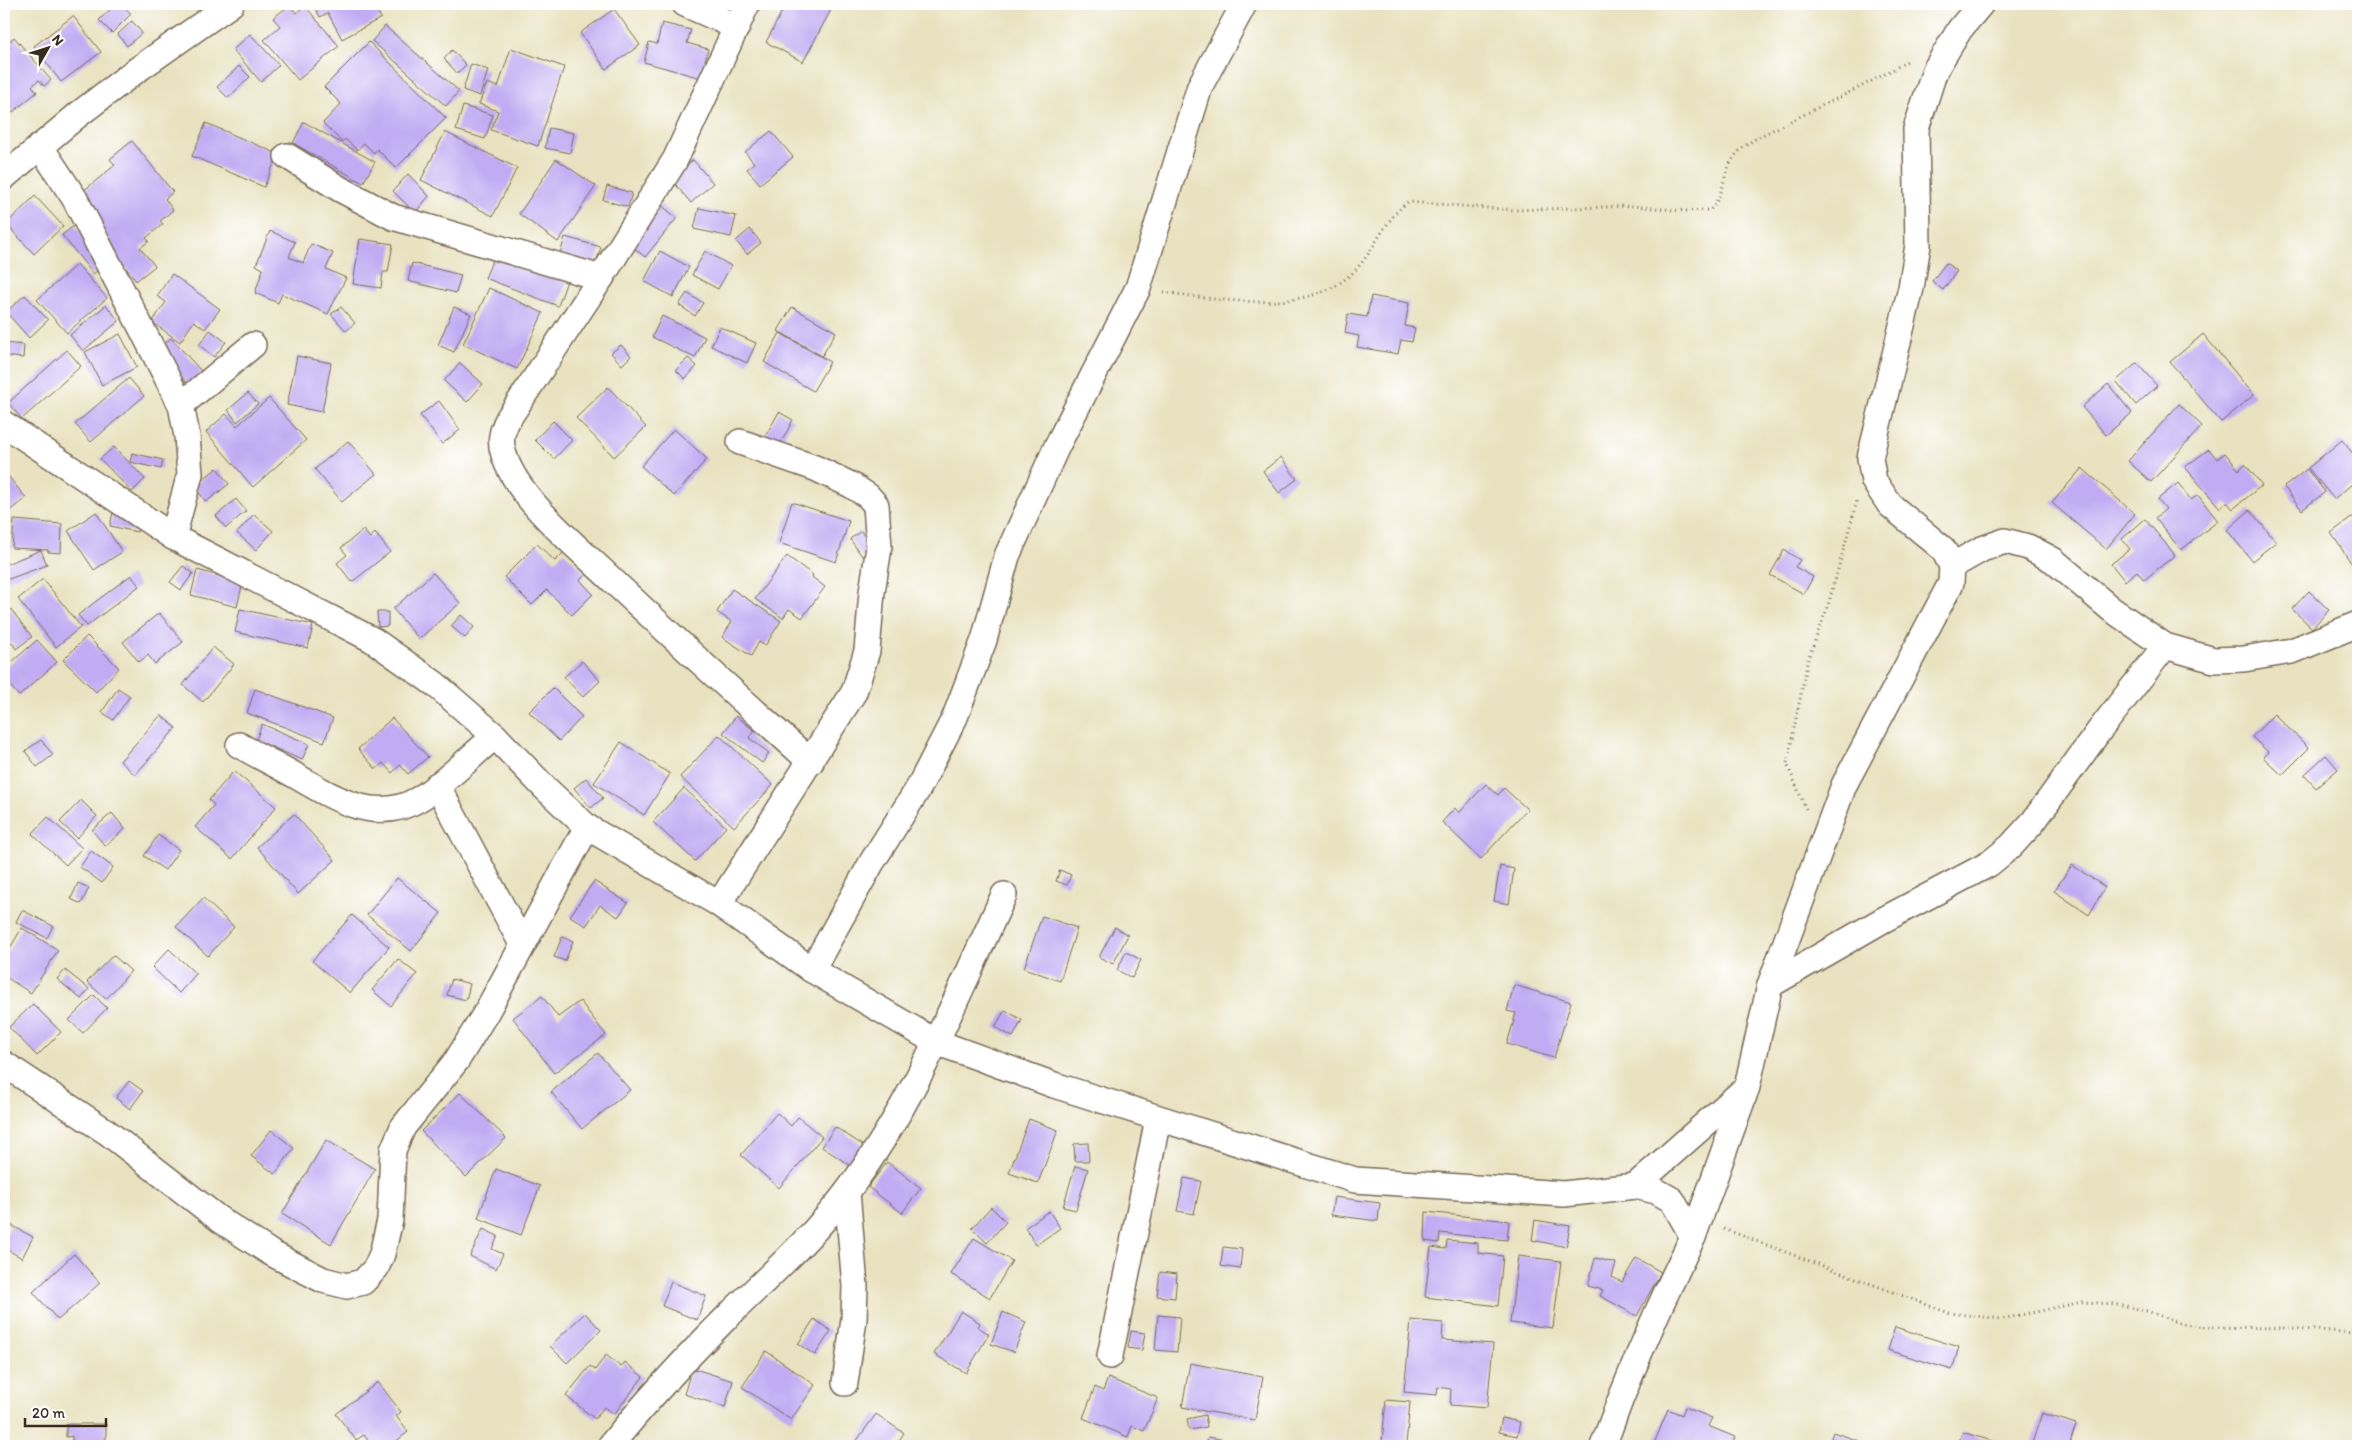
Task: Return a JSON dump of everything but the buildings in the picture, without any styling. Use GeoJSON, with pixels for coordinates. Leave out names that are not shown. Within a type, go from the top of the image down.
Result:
{"type":"FeatureCollection","features":[{"type":"Feature","properties":{"kind":"street"},"geometry":{"type":"LineString","coordinates":[[685,4],[737,27]]}},
{"type":"Feature","properties":{"kind":"street"},"geometry":{"type":"LineString","coordinates":[[747,4],[675,160],[601,278],[508,419],[502,430],[501,442],[504,455],[526,493],[566,538],[703,666],[811,762]]}},
{"type":"Feature","properties":{"kind":"street"},"geometry":{"type":"LineString","coordinates":[[812,970],[872,862],[918,789],[955,717],[984,640],[1007,556],[1057,446],[1138,288],[1200,86],[1244,4]]}},
{"type":"Feature","properties":{"kind":"street"},"geometry":{"type":"LineString","coordinates":[[1603,1446],[1625,1385],[1663,1297],[1697,1228],[1747,1087],[1770,985],[1844,785],[1951,583],[1952,566],[1943,550],[1890,505],[1874,481],[1870,458],[1911,288],[1918,245],[1916,129],[1935,70],[1960,29],[1981,4]]}},
{"type":"Feature","properties":{"kind":"street"},"geometry":{"type":"LineString","coordinates":[[4,177],[134,72],[227,5]]}},
{"type":"Feature","properties":{"kind":"street"},"geometry":{"type":"LineString","coordinates":[[40,146],[75,200],[181,405],[187,436],[190,474],[173,537]]}},
{"type":"Feature","properties":{"kind":"street"},"geometry":{"type":"LineString","coordinates":[[287,156],[340,189],[393,217],[601,278]]}},
{"type":"Feature","properties":{"kind":"street"},"geometry":{"type":"LineString","coordinates":[[181,405],[253,345]]}},
{"type":"Feature","properties":{"kind":"street"},"geometry":{"type":"LineString","coordinates":[[4,424],[173,537],[373,640],[435,684],[495,736],[544,787],[587,827],[720,904],[812,970],[936,1042],[1054,1085],[1355,1180],[1564,1194],[1636,1186],[1664,1194],[1672,1200],[1697,1228]]}},
{"type":"Feature","properties":{"kind":"street"},"geometry":{"type":"LineString","coordinates":[[720,904],[771,819],[811,762],[854,692],[867,651],[872,592],[879,547],[876,505],[868,496],[851,484],[815,468],[740,442]]}},
{"type":"Feature","properties":{"kind":"street"},"geometry":{"type":"LineString","coordinates":[[1952,566],[1982,549],[2005,541],[2028,548],[2053,560],[2111,609],[2165,646],[2214,660],[2244,659],[2292,651],[2358,624]]}},
{"type":"Feature","properties":{"kind":"street"},"geometry":{"type":"LineString","coordinates":[[1770,985],[1883,920],[1989,864],[2011,846],[2033,822],[2165,646]]}},
{"type":"Feature","properties":{"kind":"street"},"geometry":{"type":"LineString","coordinates":[[239,745],[327,795],[355,808],[379,810],[396,808],[418,799],[495,736]]}},
{"type":"Feature","properties":{"kind":"street"},"geometry":{"type":"LineString","coordinates":[[437,785],[522,944]]}},
{"type":"Feature","properties":{"kind":"street"},"geometry":{"type":"LineString","coordinates":[[4,1064],[107,1132],[219,1219],[271,1253],[324,1280],[346,1286],[363,1282],[376,1268],[382,1254],[390,1220],[392,1150],[403,1127],[457,1060],[487,1011],[587,827]]}},
{"type":"Feature","properties":{"kind":"street"},"geometry":{"type":"LineString","coordinates":[[610,1446],[684,1360],[791,1255],[846,1192],[895,1119],[936,1042],[1004,895]]}},
{"type":"Feature","properties":{"kind":"street"},"geometry":{"type":"LineString","coordinates":[[1636,1186],[1747,1087]]}},
{"type":"Feature","properties":{"kind":"street"},"geometry":{"type":"LineString","coordinates":[[1110,1356],[1158,1119]]}},
{"type":"Feature","properties":{"kind":"street"},"geometry":{"type":"LineString","coordinates":[[845,1383],[854,1319],[855,1294],[846,1192]]}},
{"type":"Feature","properties":{"kind":"path"},"geometry":{"type":"LineString","coordinates":[[1138,288],[1243,300],[1287,301],[1324,291],[1349,277],[1368,254],[1389,218],[1408,202],[1515,210],[1632,206],[1692,211],[1710,210],[1720,201],[1725,172],[1735,155],[1756,139],[1877,80],[1910,60]]}},
{"type":"Feature","properties":{"kind":"path"},"geometry":{"type":"LineString","coordinates":[[1822,846],[1787,764],[1808,659],[1827,609],[1836,571],[1870,458]]}},
{"type":"Feature","properties":{"kind":"path"},"geometry":{"type":"LineString","coordinates":[[1697,1228],[1949,1313],[2002,1319],[2082,1302],[2108,1303],[2147,1311],[2182,1324],[2205,1327],[2290,1328],[2356,1333]]}}]}
